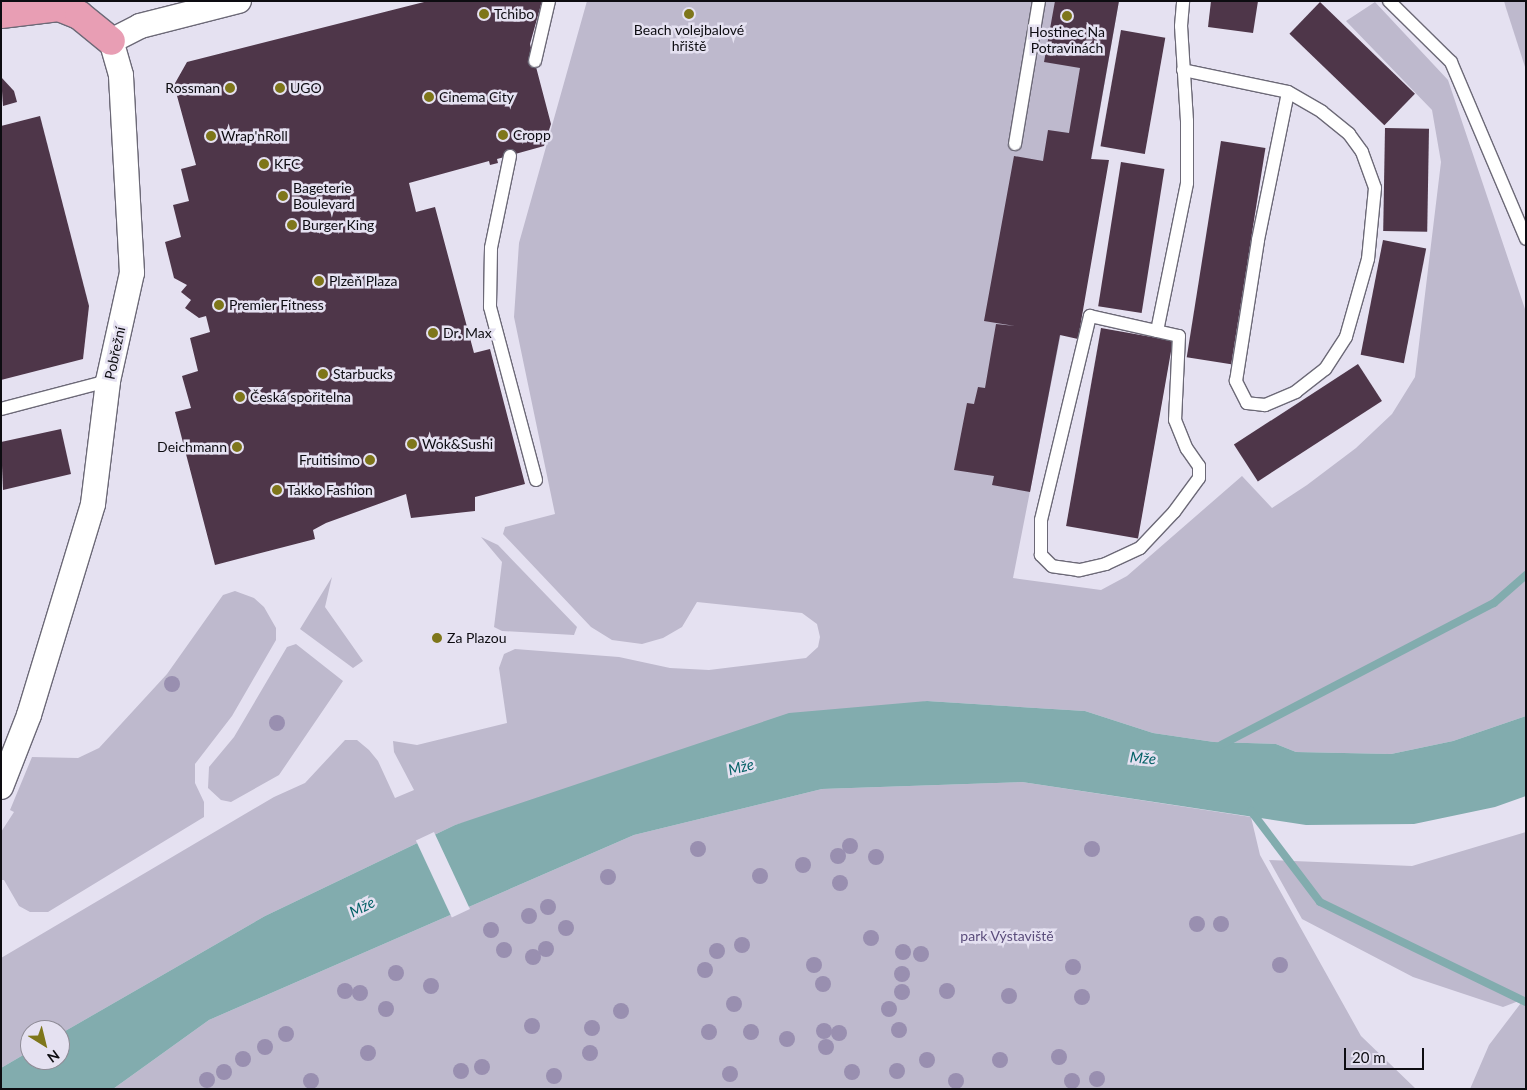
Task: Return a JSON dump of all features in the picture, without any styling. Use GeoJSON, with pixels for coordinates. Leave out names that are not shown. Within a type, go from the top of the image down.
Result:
{"type":"FeatureCollection","features":[{"type":"Feature","properties":{"kind":"main road"},"geometry":{"type":"LineString","coordinates":[[1,14],[59,7],[79,14],[111,41]]}},
{"type":"Feature","properties":{"kind":"street"},"geometry":{"type":"LineString","coordinates":[[111,41],[140,26],[239,1]]}},
{"type":"Feature","properties":{"kind":"street","name":"Pobřežní"},"geometry":{"type":"LineString","coordinates":[[1,787],[29,715],[93,504],[108,381],[132,273],[121,75],[111,41]]}},
{"type":"Feature","properties":{"kind":"lane"},"geometry":{"type":"LineString","coordinates":[[535,61],[549,1]]}},
{"type":"Feature","properties":{"kind":"lane"},"geometry":{"type":"LineString","coordinates":[[1015,144],[1039,1]]}},
{"type":"Feature","properties":{"kind":"lane"},"geometry":{"type":"LineString","coordinates":[[1158,331],[1186,183],[1183,1]]}},
{"type":"Feature","properties":{"kind":"lane"},"geometry":{"type":"LineString","coordinates":[[1389,1],[1451,62],[1526,239]]}},
{"type":"Feature","properties":{"kind":"lane"},"geometry":{"type":"LineString","coordinates":[[1183,70],[1288,92],[1322,112],[1349,134],[1362,152],[1375,188],[1368,259],[1346,337],[1326,369],[1296,392],[1265,405],[1247,403],[1236,381],[1258,240],[1288,92]]}},
{"type":"Feature","properties":{"kind":"lane"},"geometry":{"type":"LineString","coordinates":[[510,156],[491,248],[490,308],[536,480]]}},
{"type":"Feature","properties":{"kind":"lane"},"geometry":{"type":"LineString","coordinates":[[1090,316],[1158,331],[1179,336],[1175,420],[1187,449],[1199,466],[1199,478],[1174,512],[1140,548],[1106,564],[1079,570],[1052,566],[1041,554],[1041,520],[1090,316]]}},
{"type":"Feature","properties":{"kind":"lane"},"geometry":{"type":"LineString","coordinates":[[1,409],[108,381]]}},
{"type":"Feature","properties":{"kind":"green space"},"geometry":{"type":"Polygon","coordinates":[[[587,1],[1119,1],[1061,333],[1013,578],[1101,590],[1127,576],[1242,476],[1272,508],[1307,485],[1356,448],[1392,414],[1415,377],[1441,162],[1432,110],[1346,21],[1375,2],[1448,80],[1526,312],[1526,716],[1453,741],[1391,754],[1296,752],[1276,744],[1214,742],[1153,733],[1085,711],[927,701],[455,825],[265,916],[70,1028],[70,1020],[20,1020],[20,1057],[1,1068],[1,958],[274,797],[305,783],[345,740],[357,740],[369,750],[378,761],[395,798],[414,790],[394,752],[393,741],[417,745],[507,723],[499,668],[504,654],[515,649],[619,657],[670,668],[709,670],[806,658],[818,647],[820,637],[817,624],[802,613],[697,602],[682,627],[663,638],[642,644],[612,640],[591,627],[503,534],[505,527],[555,514],[514,317],[519,243],[587,1]]]}},
{"type":"Feature","properties":{"kind":"green space"},"geometry":{"type":"Polygon","coordinates":[[[1504,1],[1526,1],[1526,70],[1506,8],[1504,1]]]}},
{"type":"Feature","properties":{"kind":"green space"},"geometry":{"type":"Polygon","coordinates":[[[481,537],[498,545],[577,627],[574,635],[502,631],[494,627],[502,562],[481,537]]]}},
{"type":"Feature","properties":{"kind":"green space"},"geometry":{"type":"Polygon","coordinates":[[[332,577],[325,607],[363,661],[353,668],[300,629],[332,577]]]}},
{"type":"Feature","properties":{"kind":"green space"},"geometry":{"type":"Polygon","coordinates":[[[235,591],[254,598],[264,607],[276,628],[276,640],[232,716],[195,764],[195,783],[204,802],[204,817],[48,912],[30,912],[19,906],[4,880],[1,880],[1,832],[14,812],[10,810],[32,757],[78,758],[99,748],[167,674],[223,595],[235,591]]]}},
{"type":"Feature","properties":{"kind":"green space"},"geometry":{"type":"Polygon","coordinates":[[[296,644],[343,681],[279,775],[231,802],[221,800],[208,788],[209,767],[234,737],[287,647],[296,644]]]}},
{"type":"Feature","properties":{"kind":"green space","name":"park Výstaviště"},"geometry":{"type":"Polygon","coordinates":[[[1022,782],[1251,817],[1260,855],[1361,1036],[1416,1089],[113,1089],[209,1020],[634,835],[822,789],[1022,782]]]}},
{"type":"Feature","properties":{"kind":"green space"},"geometry":{"type":"Polygon","coordinates":[[[1526,832],[1526,1089],[1470,1089],[1489,1045],[1524,999],[1503,1007],[1413,977],[1302,919],[1269,860],[1412,866],[1526,832]]]}},
{"type":"Feature","properties":{"kind":"water","name":"Mže"},"geometry":{"type":"Polygon","coordinates":[[[927,701],[1085,711],[1153,733],[1214,742],[1276,744],[1296,752],[1391,754],[1453,741],[1526,716],[1526,796],[1495,807],[1414,824],[1306,825],[1022,782],[822,789],[634,835],[209,1020],[113,1089],[1,1089],[1,1068],[20,1057],[20,1070],[70,1070],[70,1028],[265,916],[455,825],[789,713],[927,701]]]}},
{"type":"Feature","properties":{"kind":"pier"},"geometry":{"type":"Polygon","coordinates":[[[434,832],[470,909],[452,917],[416,840],[434,832]]]}},
{"type":"Feature","properties":{"kind":"building","name":"Plzeň Plaza"},"geometry":{"type":"Polygon","coordinates":[[[428,1],[542,1],[530,44],[551,124],[544,146],[497,159],[498,163],[490,165],[489,161],[409,183],[416,212],[435,207],[474,353],[490,349],[525,484],[475,497],[475,511],[411,518],[406,494],[326,523],[313,530],[315,539],[215,565],[175,412],[191,408],[182,376],[198,371],[190,338],[210,332],[206,316],[199,318],[185,308],[191,300],[181,292],[187,285],[174,278],[165,242],[181,237],[173,205],[189,201],[181,169],[196,165],[174,85],[187,62],[428,1]]]}},
{"type":"Feature","properties":{"kind":"building"},"geometry":{"type":"Polygon","coordinates":[[[1055,1],[1119,1],[1091,159],[1109,160],[1078,339],[1060,335],[1030,492],[992,485],[994,476],[954,470],[967,403],[974,404],[978,387],[985,388],[996,324],[1015,326],[984,321],[1014,156],[1043,161],[1048,130],[1069,133],[1080,68],[1044,62],[1055,1]]]}},
{"type":"Feature","properties":{"kind":"building"},"geometry":{"type":"Polygon","coordinates":[[[1211,1],[1258,1],[1253,33],[1208,27],[1211,1]]]}},
{"type":"Feature","properties":{"kind":"building"},"geometry":{"type":"Polygon","coordinates":[[[1320,2],[1415,94],[1384,125],[1289,34],[1320,2]]]}},
{"type":"Feature","properties":{"kind":"building"},"geometry":{"type":"Polygon","coordinates":[[[1121,30],[1165,38],[1145,154],[1101,146],[1121,30]]]}},
{"type":"Feature","properties":{"kind":"building"},"geometry":{"type":"Polygon","coordinates":[[[1,77],[14,91],[17,102],[3,106],[1,77]]]}},
{"type":"Feature","properties":{"kind":"building"},"geometry":{"type":"Polygon","coordinates":[[[40,116],[89,306],[83,359],[1,380],[1,126],[40,116]]]}},
{"type":"Feature","properties":{"kind":"building"},"geometry":{"type":"Polygon","coordinates":[[[1385,128],[1429,129],[1427,232],[1383,231],[1385,128]]]}},
{"type":"Feature","properties":{"kind":"building"},"geometry":{"type":"Polygon","coordinates":[[[1221,141],[1265,148],[1231,364],[1187,357],[1221,141]]]}},
{"type":"Feature","properties":{"kind":"building"},"geometry":{"type":"Polygon","coordinates":[[[1121,162],[1164,169],[1142,313],[1098,306],[1121,162]]]}},
{"type":"Feature","properties":{"kind":"building"},"geometry":{"type":"Polygon","coordinates":[[[1383,240],[1426,248],[1404,363],[1361,355],[1383,240]]]}},
{"type":"Feature","properties":{"kind":"building"},"geometry":{"type":"Polygon","coordinates":[[[1101,328],[1173,341],[1138,539],[1066,526],[1101,328]]]}},
{"type":"Feature","properties":{"kind":"building"},"geometry":{"type":"Polygon","coordinates":[[[1358,364],[1382,401],[1258,482],[1234,445],[1358,364]]]}},
{"type":"Feature","properties":{"kind":"building"},"geometry":{"type":"Polygon","coordinates":[[[61,429],[71,474],[3,490],[1,442],[61,429]]]}},
{"type":"Feature","properties":{"kind":"waterway"},"geometry":{"type":"LineString","coordinates":[[1221,745],[1494,603],[1526,575]]}},
{"type":"Feature","properties":{"kind":"waterway"},"geometry":{"type":"LineString","coordinates":[[1251,811],[1320,902],[1526,1002]]}},
{"type":"Feature","properties":{"kind":"place","name":"Tchibo"},"geometry":{"type":"Point","coordinates":[484,14]}},
{"type":"Feature","properties":{"kind":"place","name":"Beach volejbalové hřiště"},"geometry":{"type":"Point","coordinates":[689,14]}},
{"type":"Feature","properties":{"kind":"place","name":"Hostinec Na Potravinách"},"geometry":{"type":"Point","coordinates":[1067,16]}},
{"type":"Feature","properties":{"kind":"place","name":"Rossman"},"geometry":{"type":"Point","coordinates":[230,88]}},
{"type":"Feature","properties":{"kind":"place","name":"UGO"},"geometry":{"type":"Point","coordinates":[280,88]}},
{"type":"Feature","properties":{"kind":"place","name":"Cinema City"},"geometry":{"type":"Point","coordinates":[429,97]}},
{"type":"Feature","properties":{"kind":"place","name":"Cropp"},"geometry":{"type":"Point","coordinates":[503,135]}},
{"type":"Feature","properties":{"kind":"place","name":"Wrap'nRoll"},"geometry":{"type":"Point","coordinates":[211,136]}},
{"type":"Feature","properties":{"kind":"place","name":"KFC"},"geometry":{"type":"Point","coordinates":[264,164]}},
{"type":"Feature","properties":{"kind":"place","name":"Bageterie Boulevard"},"geometry":{"type":"Point","coordinates":[283,196]}},
{"type":"Feature","properties":{"kind":"place","name":"Burger King"},"geometry":{"type":"Point","coordinates":[292,225]}},
{"type":"Feature","properties":{"kind":"place","name":"Plzeň Plaza"},"geometry":{"type":"Point","coordinates":[319,281]}},
{"type":"Feature","properties":{"kind":"place","name":"Premier Fitness"},"geometry":{"type":"Point","coordinates":[219,305]}},
{"type":"Feature","properties":{"kind":"place","name":"Dr. Max"},"geometry":{"type":"Point","coordinates":[433,333]}},
{"type":"Feature","properties":{"kind":"place","name":"Starbucks"},"geometry":{"type":"Point","coordinates":[323,374]}},
{"type":"Feature","properties":{"kind":"place","name":"Česká spořitelna"},"geometry":{"type":"Point","coordinates":[240,397]}},
{"type":"Feature","properties":{"kind":"place","name":"Wok&Sushi"},"geometry":{"type":"Point","coordinates":[412,444]}},
{"type":"Feature","properties":{"kind":"place","name":"Deichmann"},"geometry":{"type":"Point","coordinates":[237,447]}},
{"type":"Feature","properties":{"kind":"place","name":"Fruitisimo"},"geometry":{"type":"Point","coordinates":[370,460]}},
{"type":"Feature","properties":{"kind":"place","name":"Takko Fashion"},"geometry":{"type":"Point","coordinates":[277,490]}},
{"type":"Feature","properties":{"kind":"place","name":"Za Plazou"},"geometry":{"type":"Point","coordinates":[437,638]}}]}
